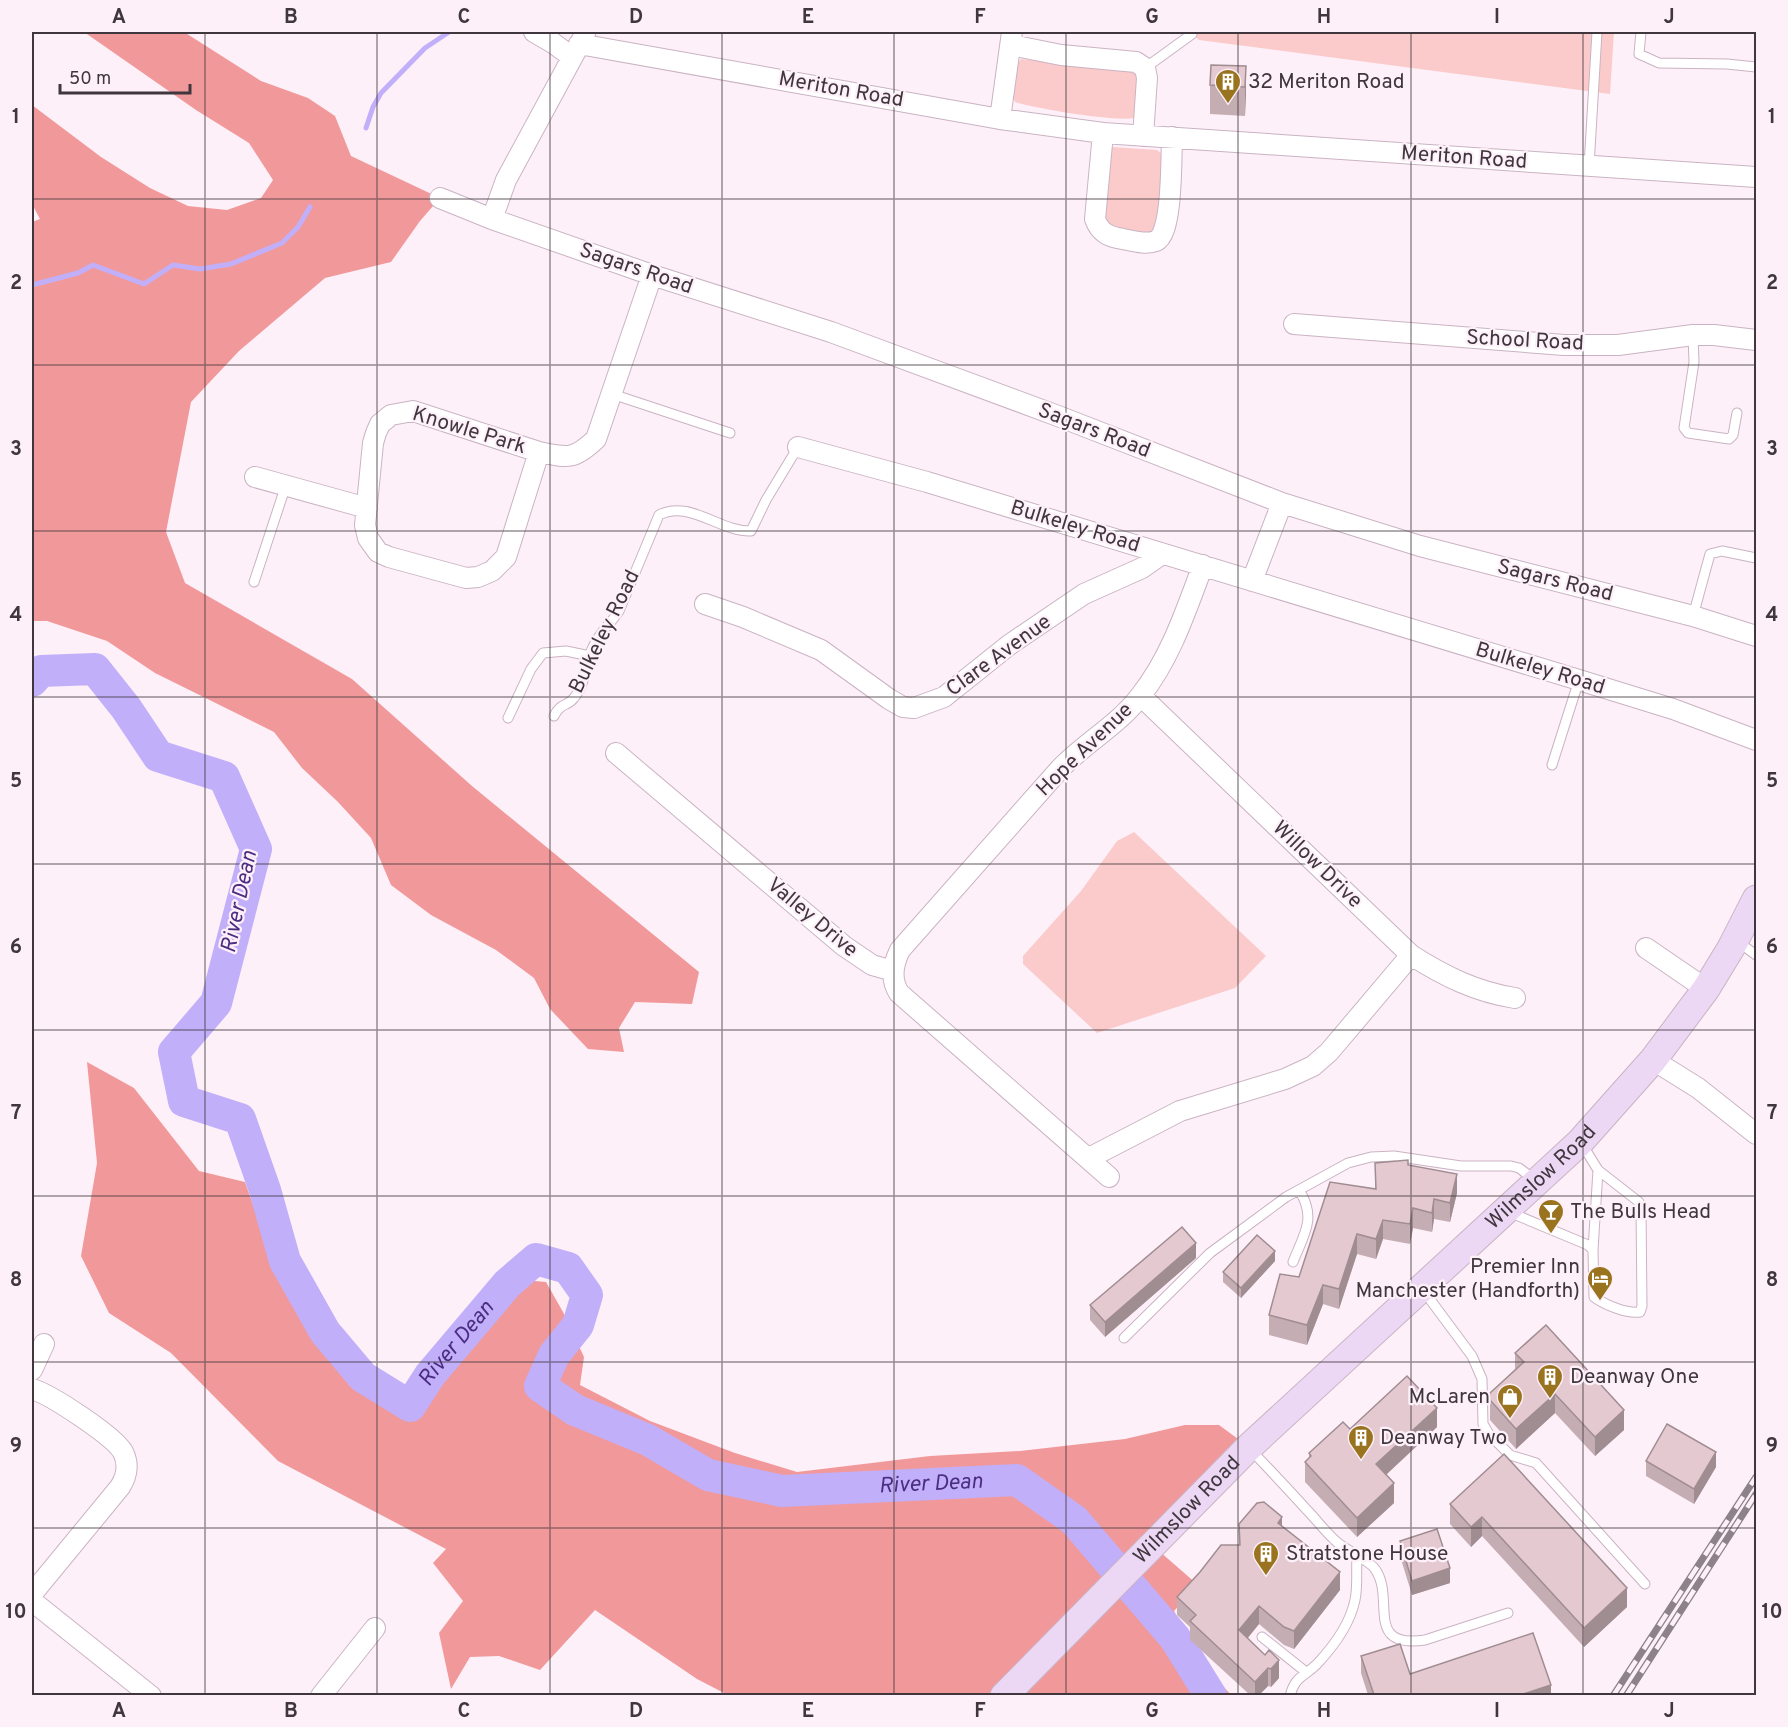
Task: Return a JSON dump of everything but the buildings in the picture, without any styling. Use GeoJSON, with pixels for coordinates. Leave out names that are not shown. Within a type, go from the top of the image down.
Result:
{"type":"FeatureCollection","features":[{"type":"Feature","properties":{"kind":"street"},"geometry":{"type":"LineString","coordinates":[[492,219],[506,180],[579,44],[534,32]]}},
{"type":"Feature","properties":{"kind":"street"},"geometry":{"type":"LineString","coordinates":[[1000,119],[1011,38],[1061,55],[1136,62],[1145,68],[1147,78],[1143,136]]}},
{"type":"Feature","properties":{"kind":"street","name":"Meriton Road"},"geometry":{"type":"LineString","coordinates":[[579,44],[1000,119],[1103,133],[1756,177]]}},
{"type":"Feature","properties":{"kind":"street"},"geometry":{"type":"LineString","coordinates":[[1103,133],[1095,219],[1098,227],[1111,237],[1150,243],[1158,241],[1166,228],[1172,137]]}},
{"type":"Feature","properties":{"kind":"street","name":"Sagars Road"},"geometry":{"type":"LineString","coordinates":[[440,198],[492,219],[652,275],[831,332],[1058,416],[1282,503],[1420,546],[1693,616],[1756,636]]}},
{"type":"Feature","properties":{"kind":"street","name":"Knowle Park"},"geometry":{"type":"LineString","coordinates":[[539,452],[506,557],[492,571],[478,578],[458,577],[389,557],[378,552],[368,538],[365,525],[373,443],[380,424],[391,415],[413,411],[539,452],[570,456],[587,448],[596,439],[652,275]]}},
{"type":"Feature","properties":{"kind":"street","name":"School Road"},"geometry":{"type":"LineString","coordinates":[[1294,324],[1564,345],[1618,345],[1693,335],[1756,340]]}},
{"type":"Feature","properties":{"kind":"street","name":"Bulkeley Road"},"geometry":{"type":"LineString","coordinates":[[798,447],[927,482],[1203,565],[1673,709],[1756,740]]}},
{"type":"Feature","properties":{"kind":"street"},"geometry":{"type":"LineString","coordinates":[[255,477],[366,508]]}},
{"type":"Feature","properties":{"kind":"street"},"geometry":{"type":"LineString","coordinates":[[1252,581],[1282,503]]}},
{"type":"Feature","properties":{"kind":"street","name":"Clare Avenue"},"geometry":{"type":"LineString","coordinates":[[705,604],[744,617],[821,650],[889,699],[903,707],[914,708],[944,697],[1009,645],[1084,594],[1142,568],[1162,554]]}},
{"type":"Feature","properties":{"kind":"street","name":"Hope Avenue"},"geometry":{"type":"LineString","coordinates":[[893,970],[900,950],[1052,778],[1074,754],[1117,720],[1141,696],[1173,642],[1203,565]]}},
{"type":"Feature","properties":{"kind":"street","name":"Willow Drive"},"geometry":{"type":"LineString","coordinates":[[1141,696],[1411,955],[1439,973],[1463,984],[1494,995],[1515,998]]}},
{"type":"Feature","properties":{"kind":"street","name":"Valley Drive"},"geometry":{"type":"LineString","coordinates":[[616,753],[851,952],[872,965],[893,970]]}},
{"type":"Feature","properties":{"kind":"street","name":"Wilmslow Road"},"geometry":{"type":"LineString","coordinates":[[1004,1695],[1249,1447],[1580,1142],[1653,1060],[1706,989],[1746,947],[1756,898]]}},
{"type":"Feature","properties":{"kind":"street"},"geometry":{"type":"LineString","coordinates":[[1646,947],[1706,989]]}},
{"type":"Feature","properties":{"kind":"street"},"geometry":{"type":"LineString","coordinates":[[1089,1158],[1180,1111],[1285,1079],[1313,1066],[1329,1052],[1411,955]]}},
{"type":"Feature","properties":{"kind":"street"},"geometry":{"type":"LineString","coordinates":[[893,970],[894,981],[899,993],[1109,1177]]}},
{"type":"Feature","properties":{"kind":"street"},"geometry":{"type":"LineString","coordinates":[[1653,1060],[1698,1088],[1756,1134]]}},
{"type":"Feature","properties":{"kind":"street"},"geometry":{"type":"LineString","coordinates":[[32,1370],[44,1344]]}},
{"type":"Feature","properties":{"kind":"street"},"geometry":{"type":"LineString","coordinates":[[32,1389],[56,1401],[104,1433],[120,1448],[127,1465],[126,1477],[120,1487],[32,1594]]}},
{"type":"Feature","properties":{"kind":"street"},"geometry":{"type":"LineString","coordinates":[[32,1602],[151,1695]]}},
{"type":"Feature","properties":{"kind":"street"},"geometry":{"type":"LineString","coordinates":[[321,1695],[375,1628]]}},
{"type":"Feature","properties":{"kind":"lane"},"geometry":{"type":"LineString","coordinates":[[1589,166],[1597,32]]}},
{"type":"Feature","properties":{"kind":"lane"},"geometry":{"type":"LineString","coordinates":[[1641,32],[1639,54],[1659,63],[1727,64],[1756,67]]}},
{"type":"Feature","properties":{"kind":"lane"},"geometry":{"type":"LineString","coordinates":[[1145,68],[1192,34]]}},
{"type":"Feature","properties":{"kind":"lane"},"geometry":{"type":"LineString","coordinates":[[1693,335],[1694,362],[1684,428],[1688,433],[1729,439],[1733,435],[1737,413]]}},
{"type":"Feature","properties":{"kind":"lane"},"geometry":{"type":"LineString","coordinates":[[612,394],[730,433]]}},
{"type":"Feature","properties":{"kind":"lane","name":"Bulkeley Road"},"geometry":{"type":"LineString","coordinates":[[554,716],[558,707],[574,700],[601,631],[619,611],[659,515],[669,510],[682,510],[739,531],[751,531],[766,500],[798,447]]}},
{"type":"Feature","properties":{"kind":"lane"},"geometry":{"type":"LineString","coordinates":[[254,582],[286,485]]}},
{"type":"Feature","properties":{"kind":"lane"},"geometry":{"type":"LineString","coordinates":[[1693,616],[1710,554],[1722,551],[1756,558]]}},
{"type":"Feature","properties":{"kind":"lane"},"geometry":{"type":"LineString","coordinates":[[508,718],[531,669],[543,653],[566,651],[590,656]]}},
{"type":"Feature","properties":{"kind":"lane"},"geometry":{"type":"LineString","coordinates":[[1552,765],[1579,680]]}},
{"type":"Feature","properties":{"kind":"lane"},"geometry":{"type":"LineString","coordinates":[[1580,1142],[1598,1170],[1639,1202],[1640,1312],[1633,1313],[1594,1297],[1593,1250],[1598,1170]]}},
{"type":"Feature","properties":{"kind":"lane"},"geometry":{"type":"LineString","coordinates":[[1124,1338],[1210,1253],[1286,1197],[1348,1163],[1371,1157],[1394,1156],[1461,1166],[1511,1166],[1519,1168],[1536,1182]]}},
{"type":"Feature","properties":{"kind":"lane"},"geometry":{"type":"LineString","coordinates":[[1293,1262],[1309,1221],[1306,1201],[1299,1190]]}},
{"type":"Feature","properties":{"kind":"lane"},"geometry":{"type":"LineString","coordinates":[[1505,1210],[1588,1245],[1593,1250]]}},
{"type":"Feature","properties":{"kind":"lane"},"geometry":{"type":"LineString","coordinates":[[1421,1288],[1472,1356],[1482,1379],[1483,1424],[1489,1434],[1510,1455],[1536,1463],[1645,1584]]}},
{"type":"Feature","properties":{"kind":"lane"},"geometry":{"type":"LineString","coordinates":[[1249,1447],[1337,1542],[1374,1566],[1379,1576],[1386,1627],[1396,1638],[1404,1641],[1425,1640],[1508,1613]]}},
{"type":"Feature","properties":{"kind":"lane"},"geometry":{"type":"LineString","coordinates":[[1290,1695],[1294,1683],[1315,1666],[1336,1641],[1351,1613],[1357,1587],[1357,1557]]}},
{"type":"Feature","properties":{"kind":"lane"},"geometry":{"type":"LineString","coordinates":[[1262,1637],[1306,1672]]}},
{"type":"Feature","properties":{"kind":"shaded area"},"geometry":{"type":"Polygon","coordinates":[[[84,32],[184,32],[261,81],[308,98],[335,116],[351,156],[440,198],[420,221],[391,262],[325,278],[239,351],[191,402],[166,532],[185,583],[352,679],[472,786],[699,972],[692,1004],[635,1002],[619,1028],[624,1052],[588,1049],[550,1009],[534,978],[496,950],[431,915],[391,885],[371,838],[302,768],[274,732],[155,673],[107,641],[47,621],[32,621],[32,222],[40,219],[32,204],[32,105],[101,157],[150,188],[188,206],[227,210],[261,198],[273,180],[249,143],[196,110],[84,32]]]}},
{"type":"Feature","properties":{"kind":"shaded area"},"geometry":{"type":"Polygon","coordinates":[[[1190,32],[1614,32],[1610,94],[1199,40],[1190,32]]]}},
{"type":"Feature","properties":{"kind":"shaded area"},"geometry":{"type":"Polygon","coordinates":[[[1021,59],[1137,71],[1141,77],[1137,117],[1129,119],[1098,117],[1015,102],[1013,80],[1021,59]]]}},
{"type":"Feature","properties":{"kind":"shaded area"},"geometry":{"type":"Polygon","coordinates":[[[1112,147],[1157,150],[1165,158],[1159,226],[1149,235],[1112,230],[1102,219],[1108,150],[1112,147]]]}},
{"type":"Feature","properties":{"kind":"shaded area"},"geometry":{"type":"Polygon","coordinates":[[[1134,832],[1266,956],[1235,988],[1097,1033],[1023,964],[1023,956],[1081,891],[1117,841],[1134,832]]]}},
{"type":"Feature","properties":{"kind":"shaded area"},"geometry":{"type":"Polygon","coordinates":[[[87,1062],[134,1088],[199,1171],[245,1182],[278,1276],[349,1385],[417,1418],[512,1279],[546,1282],[584,1357],[580,1385],[650,1421],[735,1453],[797,1472],[930,1456],[1020,1451],[1125,1439],[1185,1425],[1219,1425],[1249,1447],[1151,1544],[1198,1585],[1174,1611],[1202,1663],[1231,1695],[1018,1695],[1036,1652],[987,1695],[728,1695],[697,1679],[595,1610],[540,1670],[499,1656],[470,1657],[451,1689],[439,1633],[463,1601],[433,1563],[446,1549],[278,1461],[171,1353],[109,1313],[81,1256],[97,1163],[87,1062]]]}},
{"type":"Feature","properties":{"kind":"waterway"},"geometry":{"type":"LineString","coordinates":[[366,128],[373,107],[381,93],[425,48],[449,32]]}},
{"type":"Feature","properties":{"kind":"waterway"},"geometry":{"type":"LineString","coordinates":[[32,285],[78,273],[93,265],[144,284],[173,265],[200,269],[231,264],[282,243],[298,227],[310,207]]}},
{"type":"Feature","properties":{"kind":"waterway","name":"River Dean"},"geometry":{"type":"LineString","coordinates":[[32,681],[41,671],[95,669],[126,708],[158,756],[224,777],[256,849],[216,1003],[174,1052],[184,1101],[240,1119],[265,1190],[285,1261],[325,1332],[363,1377],[410,1406],[430,1375],[507,1284],[536,1259],[568,1268],[587,1295],[578,1325],[554,1355],[540,1386],[575,1410],[648,1440],[708,1475],[782,1491],[1017,1480],[1074,1520],[1175,1638],[1211,1696]]}},
{"type":"Feature","properties":{"kind":"railway"},"geometry":{"type":"LineString","coordinates":[[1613,1696],[1756,1477]]}},
{"type":"Feature","properties":{"kind":"railway"},"geometry":{"type":"LineString","coordinates":[[1626,1696],[1756,1494]]}},
{"type":"Feature","properties":{"kind":"place","name":"32 Meriton Road"},"geometry":{"type":"Point","coordinates":[1228,105]}},
{"type":"Feature","properties":{"kind":"place","name":"The Bulls Head"},"geometry":{"type":"Point","coordinates":[1551,1235]}},
{"type":"Feature","properties":{"kind":"place","name":"Premier Inn Manchester (Handforth)"},"geometry":{"type":"Point","coordinates":[1600,1302]}},
{"type":"Feature","properties":{"kind":"place","name":"Deanway One"},"geometry":{"type":"Point","coordinates":[1550,1400]}},
{"type":"Feature","properties":{"kind":"place","name":"McLaren"},"geometry":{"type":"Point","coordinates":[1510,1420]}},
{"type":"Feature","properties":{"kind":"place","name":"Deanway Two"},"geometry":{"type":"Point","coordinates":[1361,1461]}},
{"type":"Feature","properties":{"kind":"place","name":"Stratstone House"},"geometry":{"type":"Point","coordinates":[1266,1577]}}]}
